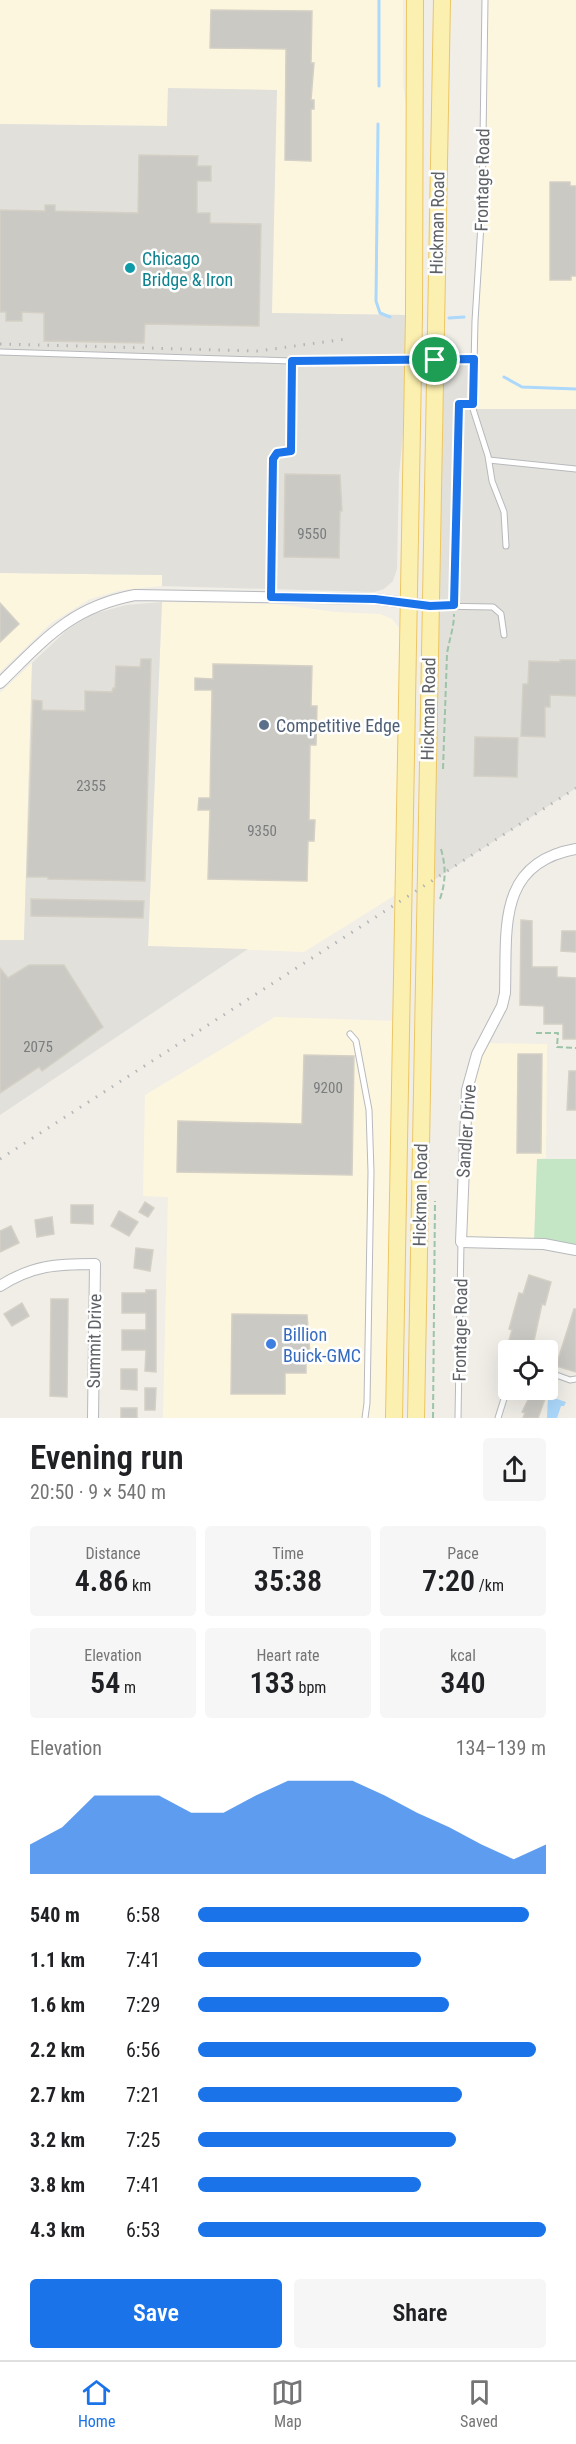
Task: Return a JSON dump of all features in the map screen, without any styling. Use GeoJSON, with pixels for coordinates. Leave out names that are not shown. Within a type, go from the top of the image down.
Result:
{"type":"FeatureCollection","features":[{"type":"Feature","properties":{"kind":"main road","name":"Hickman Road"},"geometry":{"type":"LineString","coordinates":[[394,1418],[413,360],[415,0]]}},
{"type":"Feature","properties":{"kind":"main road","name":"Hickman Road"},"geometry":{"type":"LineString","coordinates":[[416,1418],[441,0]]}},
{"type":"Feature","properties":{"kind":"street"},"geometry":{"type":"LineString","coordinates":[[0,683],[59,627],[86,610],[113,599],[155,594],[375,599],[430,606]]}},
{"type":"Feature","properties":{"kind":"street","name":"Sandler Drive"},"geometry":{"type":"LineString","coordinates":[[461,1242],[467,1090],[477,1054],[502,1006],[505,993],[507,912],[514,890],[527,872],[545,858],[576,849]]}},
{"type":"Feature","properties":{"kind":"street"},"geometry":{"type":"LineString","coordinates":[[461,1242],[544,1244],[576,1250]]}},
{"type":"Feature","properties":{"kind":"street","name":"Summit Drive"},"geometry":{"type":"LineString","coordinates":[[0,1286],[17,1276],[47,1266],[95,1264],[93,1418]]}},
{"type":"Feature","properties":{"kind":"lane","name":"Frontage Road"},"geometry":{"type":"LineString","coordinates":[[485,0],[482,208],[473,404],[489,460],[492,481],[504,512],[506,546]]}},
{"type":"Feature","properties":{"kind":"lane"},"geometry":{"type":"LineString","coordinates":[[0,352],[292,361],[474,359]]}},
{"type":"Feature","properties":{"kind":"lane"},"geometry":{"type":"LineString","coordinates":[[271,597],[273,459],[277,453],[291,451],[292,361]]}},
{"type":"Feature","properties":{"kind":"lane"},"geometry":{"type":"LineString","coordinates":[[489,460],[576,468]]}},
{"type":"Feature","properties":{"kind":"lane"},"geometry":{"type":"LineString","coordinates":[[430,606],[493,607],[501,614],[504,635]]}},
{"type":"Feature","properties":{"kind":"lane"},"geometry":{"type":"LineString","coordinates":[[350,1034],[356,1041],[369,1110],[371,1196],[365,1418]]}},
{"type":"Feature","properties":{"kind":"lane","name":"Frontage Road"},"geometry":{"type":"LineString","coordinates":[[458,1418],[461,1242]]}},
{"type":"Feature","properties":{"kind":"lane"},"geometry":{"type":"LineString","coordinates":[[558,1376],[570,1380],[576,1379]]}},
{"type":"Feature","properties":{"kind":"lane"},"geometry":{"type":"LineString","coordinates":[[498,1418],[504,1400]]}},
{"type":"Feature","properties":{"kind":"path"},"geometry":{"type":"LineString","coordinates":[[442,778],[447,654],[449,638],[454,629],[459,404],[473,404]]}},
{"type":"Feature","properties":{"kind":"path"},"geometry":{"type":"LineString","coordinates":[[440,846],[445,863],[446,883],[440,900]]}},
{"type":"Feature","properties":{"kind":"path"},"geometry":{"type":"LineString","coordinates":[[536,1033],[558,1033],[557,1047],[576,1048]]}},
{"type":"Feature","properties":{"kind":"path"},"geometry":{"type":"LineString","coordinates":[[433,1418],[436,1213],[434,1192]]}},
{"type":"Feature","properties":{"kind":"shaded area"},"geometry":{"type":"Polygon","coordinates":[[[0,0],[403,0],[403,86],[409,123],[408,315],[272,313],[168,88],[167,126],[0,124],[0,0]]]}},
{"type":"Feature","properties":{"kind":"shaded area"},"geometry":{"type":"Polygon","coordinates":[[[485,0],[576,0],[576,409],[473,409],[480,247],[485,0]]]}},
{"type":"Feature","properties":{"kind":"shaded area"},"geometry":{"type":"Polygon","coordinates":[[[168,88],[277,90],[272,313],[408,315],[406,405],[399,474],[397,569],[393,581],[384,589],[374,592],[162,586],[162,575],[0,573],[0,124],[167,126],[168,88]]]}},
{"type":"Feature","properties":{"kind":"shaded area"},"geometry":{"type":"Polygon","coordinates":[[[474,359],[474,409],[576,409],[576,788],[425,886],[435,360],[474,359]]]}},
{"type":"Feature","properties":{"kind":"shaded area"},"geometry":{"type":"Polygon","coordinates":[[[0,573],[162,575],[162,586],[121,590],[90,599],[51,623],[0,672],[0,573]]]}},
{"type":"Feature","properties":{"kind":"shaded area"},"geometry":{"type":"Polygon","coordinates":[[[162,602],[277,604],[335,612],[380,614],[392,619],[400,629],[397,894],[304,952],[148,946],[162,602]]]}},
{"type":"Feature","properties":{"kind":"shaded area"},"geometry":{"type":"Polygon","coordinates":[[[162,602],[148,946],[248,949],[0,1115],[0,940],[24,940],[32,663],[68,629],[93,614],[126,605],[162,602]]]}},
{"type":"Feature","properties":{"kind":"shaded area"},"geometry":{"type":"Polygon","coordinates":[[[32,663],[24,941],[0,940],[0,693],[32,663]]]}},
{"type":"Feature","properties":{"kind":"shaded area"},"geometry":{"type":"Polygon","coordinates":[[[275,1017],[395,1021],[388,1418],[163,1418],[168,1197],[143,1196],[145,1095],[275,1017]]]}},
{"type":"Feature","properties":{"kind":"shaded area"},"geometry":{"type":"Polygon","coordinates":[[[483,1043],[547,1044],[546,1158],[537,1159],[534,1244],[461,1242],[465,1109],[483,1043]]]}},
{"type":"Feature","properties":{"kind":"green space"},"geometry":{"type":"Polygon","coordinates":[[[537,1159],[576,1159],[576,1250],[534,1244],[537,1159]]]}},
{"type":"Feature","properties":{"kind":"water"},"geometry":{"type":"Polygon","coordinates":[[[548,1400],[566,1402],[564,1406],[561,1406],[557,1418],[547,1418],[548,1400]]]}},
{"type":"Feature","properties":{"kind":"building"},"geometry":{"type":"Polygon","coordinates":[[[211,10],[312,11],[311,63],[314,63],[311,100],[314,100],[314,109],[311,109],[311,161],[285,160],[286,49],[210,48],[211,10]]]}},
{"type":"Feature","properties":{"kind":"building","name":"Chicago Bridge & Iron"},"geometry":{"type":"Polygon","coordinates":[[[139,155],[198,156],[197,166],[211,166],[211,181],[197,181],[197,213],[210,213],[210,223],[261,224],[259,326],[145,324],[144,343],[44,341],[44,313],[22,312],[22,321],[6,321],[6,312],[0,312],[0,210],[45,211],[45,205],[55,205],[55,211],[138,213],[139,155]]]}},
{"type":"Feature","properties":{"kind":"building"},"geometry":{"type":"Polygon","coordinates":[[[550,182],[570,182],[570,186],[576,186],[576,276],[571,276],[571,280],[550,280],[550,182]]]}},
{"type":"Feature","properties":{"kind":"building"},"geometry":{"type":"Polygon","coordinates":[[[285,474],[340,475],[342,511],[340,511],[339,558],[284,557],[285,474]]]}},
{"type":"Feature","properties":{"kind":"building"},"geometry":{"type":"Polygon","coordinates":[[[0,603],[19,624],[0,642],[0,603]]]}},
{"type":"Feature","properties":{"kind":"building"},"geometry":{"type":"Polygon","coordinates":[[[141,659],[151,659],[145,881],[27,877],[33,700],[42,701],[42,710],[85,711],[85,691],[112,692],[115,688],[116,666],[140,667],[141,659]]]}},
{"type":"Feature","properties":{"kind":"building"},"geometry":{"type":"Polygon","coordinates":[[[560,660],[576,660],[576,696],[550,695],[550,707],[545,707],[545,737],[521,736],[523,684],[528,684],[529,661],[560,662],[560,660]]]}},
{"type":"Feature","properties":{"kind":"building"},"geometry":{"type":"Polygon","coordinates":[[[213,664],[312,666],[311,706],[317,706],[316,745],[310,745],[309,820],[315,820],[314,841],[308,841],[307,881],[208,879],[210,810],[198,810],[199,798],[210,798],[212,690],[195,690],[195,678],[213,679],[213,664]]]}},
{"type":"Feature","properties":{"kind":"building"},"geometry":{"type":"Polygon","coordinates":[[[475,737],[518,738],[517,777],[474,776],[475,737]]]}},
{"type":"Feature","properties":{"kind":"building"},"geometry":{"type":"Polygon","coordinates":[[[31,899],[144,901],[143,918],[31,916],[31,899]]]}},
{"type":"Feature","properties":{"kind":"building"},"geometry":{"type":"Polygon","coordinates":[[[521,920],[532,921],[532,967],[557,967],[557,977],[576,978],[576,1039],[563,1039],[563,1024],[544,1024],[544,1006],[520,1005],[521,920]]]}},
{"type":"Feature","properties":{"kind":"building"},"geometry":{"type":"Polygon","coordinates":[[[562,931],[576,931],[576,952],[561,951],[562,931]]]}},
{"type":"Feature","properties":{"kind":"building"},"geometry":{"type":"Polygon","coordinates":[[[29,965],[64,965],[103,1027],[42,1071],[39,1067],[0,1093],[0,968],[8,978],[29,965]]]}},
{"type":"Feature","properties":{"kind":"building"},"geometry":{"type":"Polygon","coordinates":[[[518,1054],[542,1054],[541,1153],[517,1153],[518,1054]]]}},
{"type":"Feature","properties":{"kind":"building"},"geometry":{"type":"Polygon","coordinates":[[[304,1055],[354,1056],[352,1175],[177,1172],[178,1121],[302,1124],[304,1055]]]}},
{"type":"Feature","properties":{"kind":"building"},"geometry":{"type":"Polygon","coordinates":[[[569,1071],[576,1071],[576,1110],[567,1110],[569,1071]]]}},
{"type":"Feature","properties":{"kind":"building"},"geometry":{"type":"Polygon","coordinates":[[[145,1202],[154,1208],[148,1217],[139,1212],[145,1202]]]}},
{"type":"Feature","properties":{"kind":"building"},"geometry":{"type":"Polygon","coordinates":[[[71,1205],[93,1205],[93,1224],[71,1223],[71,1205]]]}},
{"type":"Feature","properties":{"kind":"building"},"geometry":{"type":"Polygon","coordinates":[[[119,1211],[138,1222],[129,1236],[111,1226],[119,1211]]]}},
{"type":"Feature","properties":{"kind":"building"},"geometry":{"type":"Polygon","coordinates":[[[52,1217],[54,1234],[37,1237],[35,1220],[52,1217]]]}},
{"type":"Feature","properties":{"kind":"building"},"geometry":{"type":"Polygon","coordinates":[[[11,1226],[19,1243],[0,1252],[0,1231],[11,1226]]]}},
{"type":"Feature","properties":{"kind":"building"},"geometry":{"type":"Polygon","coordinates":[[[136,1248],[153,1250],[150,1271],[134,1268],[136,1248]]]}},
{"type":"Feature","properties":{"kind":"building"},"geometry":{"type":"Polygon","coordinates":[[[529,1275],[551,1282],[545,1305],[542,1304],[534,1340],[509,1340],[512,1330],[509,1329],[519,1293],[523,1294],[529,1275]]]}},
{"type":"Feature","properties":{"kind":"building"},"geometry":{"type":"Polygon","coordinates":[[[146,1290],[156,1290],[156,1372],[145,1371],[146,1350],[122,1350],[122,1330],[146,1330],[146,1313],[122,1313],[122,1293],[146,1293],[146,1290]]]}},
{"type":"Feature","properties":{"kind":"building"},"geometry":{"type":"Polygon","coordinates":[[[51,1299],[68,1299],[67,1397],[50,1396],[51,1299]]]}},
{"type":"Feature","properties":{"kind":"building"},"geometry":{"type":"Polygon","coordinates":[[[22,1303],[29,1316],[12,1326],[4,1314],[22,1303]]]}},
{"type":"Feature","properties":{"kind":"building"},"geometry":{"type":"Polygon","coordinates":[[[574,1309],[576,1309],[576,1372],[558,1367],[558,1360],[574,1309]]]}},
{"type":"Feature","properties":{"kind":"building","name":"Billion Buick-GMC"},"geometry":{"type":"Polygon","coordinates":[[[232,1314],[307,1315],[310,1355],[306,1354],[306,1373],[285,1373],[285,1394],[231,1394],[232,1314]]]}},
{"type":"Feature","properties":{"kind":"building"},"geometry":{"type":"Polygon","coordinates":[[[121,1369],[137,1369],[137,1390],[121,1389],[121,1369]]]}},
{"type":"Feature","properties":{"kind":"building"},"geometry":{"type":"Polygon","coordinates":[[[145,1388],[156,1388],[155,1410],[145,1410],[145,1388]]]}},
{"type":"Feature","properties":{"kind":"building"},"geometry":{"type":"Polygon","coordinates":[[[528,1400],[545,1400],[538,1418],[523,1418],[525,1413],[522,1412],[528,1400]]]}},
{"type":"Feature","properties":{"kind":"building"},"geometry":{"type":"Polygon","coordinates":[[[121,1408],[137,1408],[137,1418],[121,1418],[121,1408]]]}},
{"type":"Feature","properties":{"kind":"waterway"},"geometry":{"type":"LineString","coordinates":[[379,0],[379,86]]}},
{"type":"Feature","properties":{"kind":"waterway"},"geometry":{"type":"LineString","coordinates":[[378,124],[376,301],[380,313],[390,317]]}},
{"type":"Feature","properties":{"kind":"waterway"},"geometry":{"type":"LineString","coordinates":[[449,318],[464,317]]}},
{"type":"Feature","properties":{"kind":"waterway"},"geometry":{"type":"LineString","coordinates":[[504,377],[522,387],[576,389]]}},
{"type":"Feature","properties":{"kind":"railway"},"geometry":{"type":"LineString","coordinates":[[0,344],[258,351],[346,339]]}},
{"type":"Feature","properties":{"kind":"railway"},"geometry":{"type":"LineString","coordinates":[[0,1159],[576,788]]}},
{"type":"Feature","properties":{"kind":"place","name":"Chicago Bridge & Iron"},"geometry":{"type":"Point","coordinates":[130,268]}},
{"type":"Feature","properties":{"kind":"place","name":"Competitive Edge"},"geometry":{"type":"Point","coordinates":[264,725]}},
{"type":"Feature","properties":{"kind":"place","name":"Billion Buick-GMC"},"geometry":{"type":"Point","coordinates":[271,1344]}},
{"type":"Feature","properties":{"kind":"route"},"geometry":{"type":"LineString","coordinates":[[474,359],[473,404],[459,404],[454,605],[430,606],[375,599],[271,597],[273,459],[277,453],[291,451],[292,361],[435,360],[474,359]]}}]}
